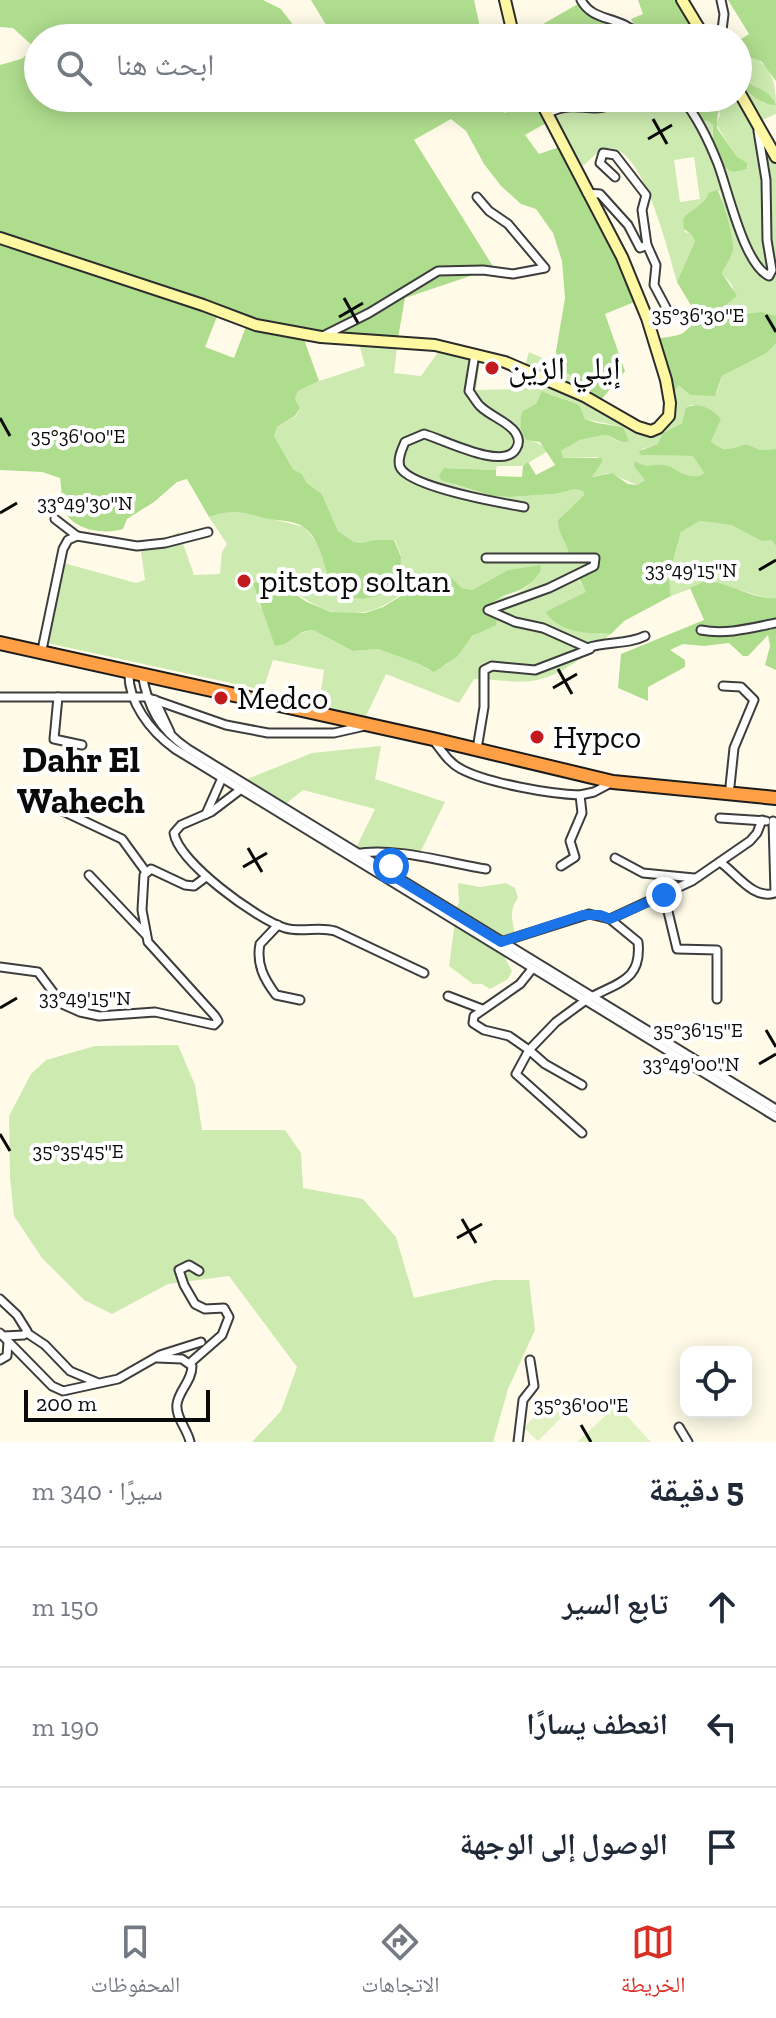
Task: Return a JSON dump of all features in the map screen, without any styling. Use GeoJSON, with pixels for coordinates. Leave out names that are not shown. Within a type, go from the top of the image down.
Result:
{"type":"FeatureCollection","features":[{"type":"Feature","properties":{"kind":"highway"},"geometry":{"type":"LineString","coordinates":[[0,635],[478,743],[613,782],[711,788],[730,786],[776,791]]}},
{"type":"Feature","properties":{"kind":"highway"},"geometry":{"type":"LineString","coordinates":[[0,643],[516,756],[613,775],[776,798]]}},
{"type":"Feature","properties":{"kind":"main road"},"geometry":{"type":"LineString","coordinates":[[505,0],[511,24]]}},
{"type":"Feature","properties":{"kind":"main road"},"geometry":{"type":"LineString","coordinates":[[682,0],[697,24]]}},
{"type":"Feature","properties":{"kind":"main road"},"geometry":{"type":"LineString","coordinates":[[751,112],[776,157]]}},
{"type":"Feature","properties":{"kind":"main road"},"geometry":{"type":"LineString","coordinates":[[0,238],[256,325],[321,337],[435,345],[505,362],[573,391],[645,431],[658,428],[669,416],[669,391],[640,297],[547,114]]}},
{"type":"Feature","properties":{"kind":"street"},"geometry":{"type":"LineString","coordinates":[[581,0],[593,14],[626,24]]}},
{"type":"Feature","properties":{"kind":"street"},"geometry":{"type":"LineString","coordinates":[[721,0],[723,24]]}},
{"type":"Feature","properties":{"kind":"street"},"geometry":{"type":"LineString","coordinates":[[547,114],[552,112]]}},
{"type":"Feature","properties":{"kind":"street"},"geometry":{"type":"LineString","coordinates":[[692,112],[717,161],[736,223],[762,272],[769,276],[772,270],[767,240],[766,180],[757,123]]}},
{"type":"Feature","properties":{"kind":"street"},"geometry":{"type":"LineString","coordinates":[[615,177],[600,163],[603,153],[615,155],[646,195],[642,210],[647,245],[656,265],[654,285],[670,315]]}},
{"type":"Feature","properties":{"kind":"street"},"geometry":{"type":"LineString","coordinates":[[587,193],[600,194],[628,225],[640,248],[647,245]]}},
{"type":"Feature","properties":{"kind":"street"},"geometry":{"type":"LineString","coordinates":[[321,337],[369,313],[438,271],[483,270],[513,274],[545,268],[508,224],[489,211],[477,197]]}},
{"type":"Feature","properties":{"kind":"street"},"geometry":{"type":"LineString","coordinates":[[475,354],[469,391],[480,405],[514,431],[519,440],[518,447],[512,454],[498,458],[424,434],[417,435],[405,442],[400,468],[415,479],[438,488],[524,507]]}},
{"type":"Feature","properties":{"kind":"street"},"geometry":{"type":"LineString","coordinates":[[55,519],[77,536],[137,546],[165,543],[208,532]]}},
{"type":"Feature","properties":{"kind":"street"},"geometry":{"type":"LineString","coordinates":[[43,645],[63,549],[68,540],[77,536]]}},
{"type":"Feature","properties":{"kind":"street"},"geometry":{"type":"LineString","coordinates":[[486,558],[595,558],[594,566],[568,580],[488,610],[515,622],[543,628],[587,648],[601,643],[633,642],[645,636]]}},
{"type":"Feature","properties":{"kind":"street"},"geometry":{"type":"LineString","coordinates":[[701,630],[732,631],[776,623]]}},
{"type":"Feature","properties":{"kind":"street"},"geometry":{"type":"LineString","coordinates":[[478,743],[484,707],[484,670],[492,666],[535,670],[590,649],[587,648]]}},
{"type":"Feature","properties":{"kind":"street"},"geometry":{"type":"LineString","coordinates":[[135,672],[128,685],[133,697],[144,717],[166,743],[240,790],[390,874],[501,942],[532,969],[588,999]]}},
{"type":"Feature","properties":{"kind":"street"},"geometry":{"type":"LineString","coordinates":[[135,672],[160,725],[173,738],[355,856],[764,1106],[776,1117]]}},
{"type":"Feature","properties":{"kind":"street"},"geometry":{"type":"LineString","coordinates":[[723,686],[741,687],[754,700],[734,748],[730,786]]}},
{"type":"Feature","properties":{"kind":"street"},"geometry":{"type":"LineString","coordinates":[[0,697],[146,697],[226,725],[268,733],[334,733],[367,725]]}},
{"type":"Feature","properties":{"kind":"street"},"geometry":{"type":"LineString","coordinates":[[58,697],[54,739],[82,745]]}},
{"type":"Feature","properties":{"kind":"street"},"geometry":{"type":"LineString","coordinates":[[155,700],[173,738]]}},
{"type":"Feature","properties":{"kind":"street"},"geometry":{"type":"LineString","coordinates":[[433,739],[453,764],[466,771],[525,788],[580,795],[613,782]]}},
{"type":"Feature","properties":{"kind":"street"},"geometry":{"type":"LineString","coordinates":[[206,814],[222,778]]}},
{"type":"Feature","properties":{"kind":"street"},"geometry":{"type":"LineString","coordinates":[[240,790],[206,814],[181,825],[174,833],[180,851],[206,877],[278,925],[293,930],[324,928],[424,973]]}},
{"type":"Feature","properties":{"kind":"street"},"geometry":{"type":"LineString","coordinates":[[561,866],[575,857],[570,841],[582,813],[580,795]]}},
{"type":"Feature","properties":{"kind":"street"},"geometry":{"type":"LineString","coordinates":[[50,805],[122,839],[146,872],[141,893],[145,935]]}},
{"type":"Feature","properties":{"kind":"street"},"geometry":{"type":"LineString","coordinates":[[720,818],[774,822],[775,893],[766,896],[757,894],[720,862]]}},
{"type":"Feature","properties":{"kind":"street"},"geometry":{"type":"LineString","coordinates":[[610,919],[696,878],[750,841],[762,820]]}},
{"type":"Feature","properties":{"kind":"street"},"geometry":{"type":"LineString","coordinates":[[355,856],[387,853],[486,869]]}},
{"type":"Feature","properties":{"kind":"street"},"geometry":{"type":"LineString","coordinates":[[355,856],[424,859]]}},
{"type":"Feature","properties":{"kind":"street"},"geometry":{"type":"LineString","coordinates":[[615,858],[643,873],[696,878]]}},
{"type":"Feature","properties":{"kind":"street"},"geometry":{"type":"LineString","coordinates":[[390,874],[391,866],[398,859]]}},
{"type":"Feature","properties":{"kind":"street"},"geometry":{"type":"LineString","coordinates":[[146,872],[155,870],[185,885],[194,886],[206,877]]}},
{"type":"Feature","properties":{"kind":"street"},"geometry":{"type":"LineString","coordinates":[[0,967],[38,972],[62,1004],[80,1012],[99,1016],[155,1012],[216,1024],[215,1016],[89,875]]}},
{"type":"Feature","properties":{"kind":"street"},"geometry":{"type":"LineString","coordinates":[[664,895],[677,949],[717,950],[717,999]]}},
{"type":"Feature","properties":{"kind":"street"},"geometry":{"type":"LineString","coordinates":[[501,942],[583,915],[600,915],[610,919],[638,942],[638,965],[629,976],[556,1022],[529,1050],[516,1074],[582,1133]]}},
{"type":"Feature","properties":{"kind":"street"},"geometry":{"type":"LineString","coordinates":[[278,925],[260,944],[259,962],[266,982],[276,995],[300,1000]]}},
{"type":"Feature","properties":{"kind":"street"},"geometry":{"type":"LineString","coordinates":[[532,969],[520,984],[474,1016],[474,1025],[509,1036],[545,1064],[582,1085]]}},
{"type":"Feature","properties":{"kind":"street"},"geometry":{"type":"LineString","coordinates":[[448,996],[482,1009]]}},
{"type":"Feature","properties":{"kind":"street"},"geometry":{"type":"LineString","coordinates":[[764,1106],[776,1109]]}},
{"type":"Feature","properties":{"kind":"street"},"geometry":{"type":"LineString","coordinates":[[190,1363],[218,1340],[229,1317],[224,1308],[205,1309],[192,1300],[179,1270],[189,1265],[199,1271]]}},
{"type":"Feature","properties":{"kind":"street"},"geometry":{"type":"LineString","coordinates":[[0,1299],[24,1324],[27,1333],[45,1345],[70,1371],[97,1383]]}},
{"type":"Feature","properties":{"kind":"street"},"geometry":{"type":"LineString","coordinates":[[0,1312],[8,1307]]}},
{"type":"Feature","properties":{"kind":"street"},"geometry":{"type":"LineString","coordinates":[[4,1337],[27,1333]]}},
{"type":"Feature","properties":{"kind":"street"},"geometry":{"type":"LineString","coordinates":[[0,1360],[7,1356],[4,1337]]}},
{"type":"Feature","properties":{"kind":"street"},"geometry":{"type":"LineString","coordinates":[[4,1337],[56,1389],[63,1391],[123,1377],[153,1358],[201,1342]]}},
{"type":"Feature","properties":{"kind":"street"},"geometry":{"type":"LineString","coordinates":[[153,1358],[182,1359],[190,1363]]}},
{"type":"Feature","properties":{"kind":"street"},"geometry":{"type":"LineString","coordinates":[[518,1442],[523,1400],[534,1386],[530,1360]]}},
{"type":"Feature","properties":{"kind":"street"},"geometry":{"type":"LineString","coordinates":[[190,1363],[192,1375],[179,1398],[177,1409],[190,1442]]}},
{"type":"Feature","properties":{"kind":"street"},"geometry":{"type":"LineString","coordinates":[[679,1427],[688,1442]]}},
{"type":"Feature","properties":{"kind":"green space"},"geometry":{"type":"Polygon","coordinates":[[[0,0],[263,0],[281,9],[292,24],[24,24],[24,38],[13,28],[0,27],[0,0]]]}},
{"type":"Feature","properties":{"kind":"green space"},"geometry":{"type":"Polygon","coordinates":[[[311,0],[474,0],[479,24],[326,24],[311,0]]]}},
{"type":"Feature","properties":{"kind":"green space"},"geometry":{"type":"Polygon","coordinates":[[[638,0],[685,0],[701,24],[634,24],[631,19],[643,14],[638,0]]]}},
{"type":"Feature","properties":{"kind":"green space"},"geometry":{"type":"Polygon","coordinates":[[[728,0],[776,0],[776,81],[762,62],[752,58],[752,24],[743,24],[728,0]]]}},
{"type":"Feature","properties":{"kind":"green space"},"geometry":{"type":"Polygon","coordinates":[[[583,1],[609,19],[609,24],[543,24],[583,1]]]}},
{"type":"Feature","properties":{"kind":"green space"},"geometry":{"type":"Polygon","coordinates":[[[24,57],[24,112],[542,112],[548,122],[525,135],[539,154],[568,144],[600,200],[644,298],[605,314],[625,371],[601,400],[554,363],[565,298],[562,261],[553,233],[536,209],[521,204],[501,186],[484,164],[466,131],[451,119],[414,140],[494,268],[405,298],[398,338],[302,334],[319,381],[298,391],[295,399],[300,408],[295,416],[277,427],[274,436],[293,469],[322,494],[338,531],[354,542],[394,540],[401,557],[400,585],[371,597],[352,598],[344,595],[330,579],[315,540],[302,526],[240,512],[209,517],[187,479],[177,482],[127,519],[123,529],[99,531],[74,523],[64,507],[60,478],[42,472],[0,470],[0,65],[24,57]],[[218,314],[205,347],[234,358],[247,324],[218,314]]]}},
{"type":"Feature","properties":{"kind":"green space"},"geometry":{"type":"Polygon","coordinates":[[[752,58],[769,71],[774,86],[776,114],[762,120],[776,145],[776,316],[745,314],[728,308],[726,304],[735,298],[732,285],[722,273],[732,255],[733,246],[720,191],[708,193],[702,205],[683,219],[685,232],[692,234],[695,241],[677,282],[653,204],[633,164],[621,152],[608,148],[583,166],[555,117],[566,112],[694,112],[696,121],[708,121],[713,125],[714,150],[722,165],[727,170],[744,170],[748,167],[737,158],[716,124],[719,112],[752,112],[752,96],[765,104],[773,98],[752,84],[752,58]],[[694,157],[674,160],[680,202],[700,199],[694,157]]]}},
{"type":"Feature","properties":{"kind":"green space"},"geometry":{"type":"Polygon","coordinates":[[[752,84],[767,93],[776,105],[759,101],[752,96],[752,84]]]}},
{"type":"Feature","properties":{"kind":"green space"},"geometry":{"type":"Polygon","coordinates":[[[691,112],[719,112],[717,128],[737,157],[747,163],[747,169],[733,172],[721,164],[715,153],[713,125],[708,121],[692,120],[691,112]]]}},
{"type":"Feature","properties":{"kind":"green space"},"geometry":{"type":"Polygon","coordinates":[[[717,190],[728,218],[733,245],[722,273],[737,296],[727,304],[728,308],[745,314],[762,312],[776,316],[776,343],[767,353],[722,376],[715,396],[690,395],[679,385],[669,398],[655,339],[682,333],[690,325],[693,309],[677,282],[695,241],[684,229],[683,219],[704,201],[708,193],[717,190]]]}},
{"type":"Feature","properties":{"kind":"green space"},"geometry":{"type":"Polygon","coordinates":[[[357,336],[398,338],[394,373],[421,376],[444,344],[481,353],[476,390],[518,389],[529,352],[554,363],[635,429],[659,420],[676,385],[690,395],[717,393],[722,376],[767,353],[776,343],[776,449],[760,450],[746,444],[724,449],[720,447],[711,441],[718,420],[716,416],[707,408],[690,405],[682,423],[663,433],[659,444],[642,449],[648,455],[693,455],[704,473],[700,477],[635,461],[645,480],[637,485],[609,473],[591,477],[602,462],[597,457],[562,458],[561,451],[580,440],[604,435],[625,442],[628,440],[623,427],[585,419],[580,406],[554,398],[541,402],[520,420],[526,438],[548,451],[523,466],[497,466],[496,470],[444,468],[450,483],[487,495],[510,497],[583,490],[584,495],[558,520],[558,525],[569,551],[597,555],[599,560],[590,564],[578,579],[587,592],[545,612],[567,628],[611,634],[574,663],[543,679],[517,682],[474,679],[459,703],[386,674],[366,716],[319,705],[324,670],[273,660],[263,690],[47,643],[64,563],[136,583],[145,580],[141,551],[179,532],[194,575],[220,574],[222,552],[227,544],[209,517],[231,511],[304,527],[318,544],[335,588],[343,595],[400,586],[401,556],[395,540],[354,542],[338,531],[322,494],[293,469],[274,436],[277,427],[296,416],[300,408],[295,399],[298,391],[365,366],[357,336]],[[535,566],[508,570],[472,590],[462,588],[449,575],[420,585],[373,610],[351,613],[326,610],[270,579],[263,578],[253,584],[260,606],[285,644],[297,634],[313,630],[353,651],[378,649],[429,670],[444,666],[457,657],[468,640],[477,633],[496,598],[514,595],[527,587],[541,570],[535,566]]]}},
{"type":"Feature","properties":{"kind":"green space"},"geometry":{"type":"Polygon","coordinates":[[[542,391],[580,406],[585,419],[623,427],[629,441],[622,442],[604,435],[580,440],[561,451],[563,458],[602,458],[592,477],[612,473],[628,484],[637,485],[645,480],[634,466],[635,461],[644,465],[668,466],[686,475],[700,476],[704,473],[693,456],[641,455],[639,451],[658,444],[663,433],[682,423],[686,408],[696,405],[714,412],[721,419],[711,441],[719,447],[723,449],[746,444],[760,450],[776,449],[776,546],[771,540],[762,541],[731,525],[700,521],[681,532],[669,576],[671,596],[624,621],[611,634],[575,631],[559,625],[545,612],[586,592],[577,574],[580,569],[599,560],[597,555],[569,555],[559,530],[558,520],[584,495],[583,491],[492,496],[441,480],[439,475],[444,468],[496,470],[496,476],[522,477],[523,466],[528,462],[536,475],[555,465],[540,442],[526,440],[521,430],[523,411],[536,404],[542,391]]]}},
{"type":"Feature","properties":{"kind":"green space"},"geometry":{"type":"Polygon","coordinates":[[[700,521],[731,525],[761,540],[771,540],[776,546],[776,598],[769,599],[711,581],[671,596],[669,577],[681,532],[700,521]]]}},
{"type":"Feature","properties":{"kind":"green space"},"geometry":{"type":"Polygon","coordinates":[[[540,565],[541,570],[527,586],[500,597],[488,608],[497,620],[496,625],[472,636],[457,657],[434,672],[378,649],[353,651],[313,630],[302,632],[285,644],[275,646],[253,584],[261,578],[270,578],[307,602],[331,612],[365,613],[383,607],[421,584],[449,575],[462,588],[472,590],[508,570],[540,565]]]}},
{"type":"Feature","properties":{"kind":"green space"},"geometry":{"type":"Polygon","coordinates":[[[706,581],[760,597],[776,598],[776,670],[765,665],[770,646],[768,635],[748,656],[743,656],[729,643],[704,646],[683,644],[670,650],[685,660],[685,667],[648,687],[648,701],[618,688],[621,654],[704,620],[690,588],[706,581]]]}},
{"type":"Feature","properties":{"kind":"green space"},"geometry":{"type":"Polygon","coordinates":[[[381,746],[375,779],[445,802],[419,855],[354,852],[375,809],[303,790],[282,807],[245,780],[312,753],[381,746]]]}},
{"type":"Feature","properties":{"kind":"green space"},"geometry":{"type":"Polygon","coordinates":[[[458,883],[480,887],[506,883],[515,888],[518,898],[512,917],[515,936],[501,951],[512,971],[508,979],[490,989],[482,984],[473,984],[449,966],[454,910],[459,903],[458,883]]]}},
{"type":"Feature","properties":{"kind":"green space"},"geometry":{"type":"Polygon","coordinates":[[[178,1045],[195,1085],[202,1130],[285,1130],[301,1153],[303,1188],[363,1199],[396,1237],[414,1298],[494,1280],[529,1280],[535,1330],[508,1389],[493,1442],[252,1442],[281,1411],[297,1367],[229,1276],[168,1284],[112,1314],[84,1300],[42,1258],[14,1216],[10,1178],[9,1116],[31,1074],[46,1060],[95,1046],[178,1045]]]}},
{"type":"Feature","properties":{"kind":"green space"},"geometry":{"type":"Polygon","coordinates":[[[548,1402],[563,1416],[538,1441],[524,1428],[548,1402]]]}},
{"type":"Feature","properties":{"kind":"green space"},"geometry":{"type":"Polygon","coordinates":[[[617,1405],[651,1442],[577,1442],[617,1405]]]}},
{"type":"Feature","properties":{"kind":"place","name":"إيلي الزين"},"geometry":{"type":"Point","coordinates":[492,368]}},
{"type":"Feature","properties":{"kind":"place","name":"pitstop soltan"},"geometry":{"type":"Point","coordinates":[244,581]}},
{"type":"Feature","properties":{"kind":"place","name":"Medco"},"geometry":{"type":"Point","coordinates":[221,698]}},
{"type":"Feature","properties":{"kind":"place","name":"Hypco"},"geometry":{"type":"Point","coordinates":[537,737]}},
{"type":"Feature","properties":{"kind":"district","name":"Dahr El Wahech"},"geometry":{"type":"Point","coordinates":[81,780]}},
{"type":"Feature","properties":{"kind":"route"},"geometry":{"type":"LineString","coordinates":[[391,866],[390,874],[501,942],[583,915],[600,915],[610,919],[664,895]]}}]}
